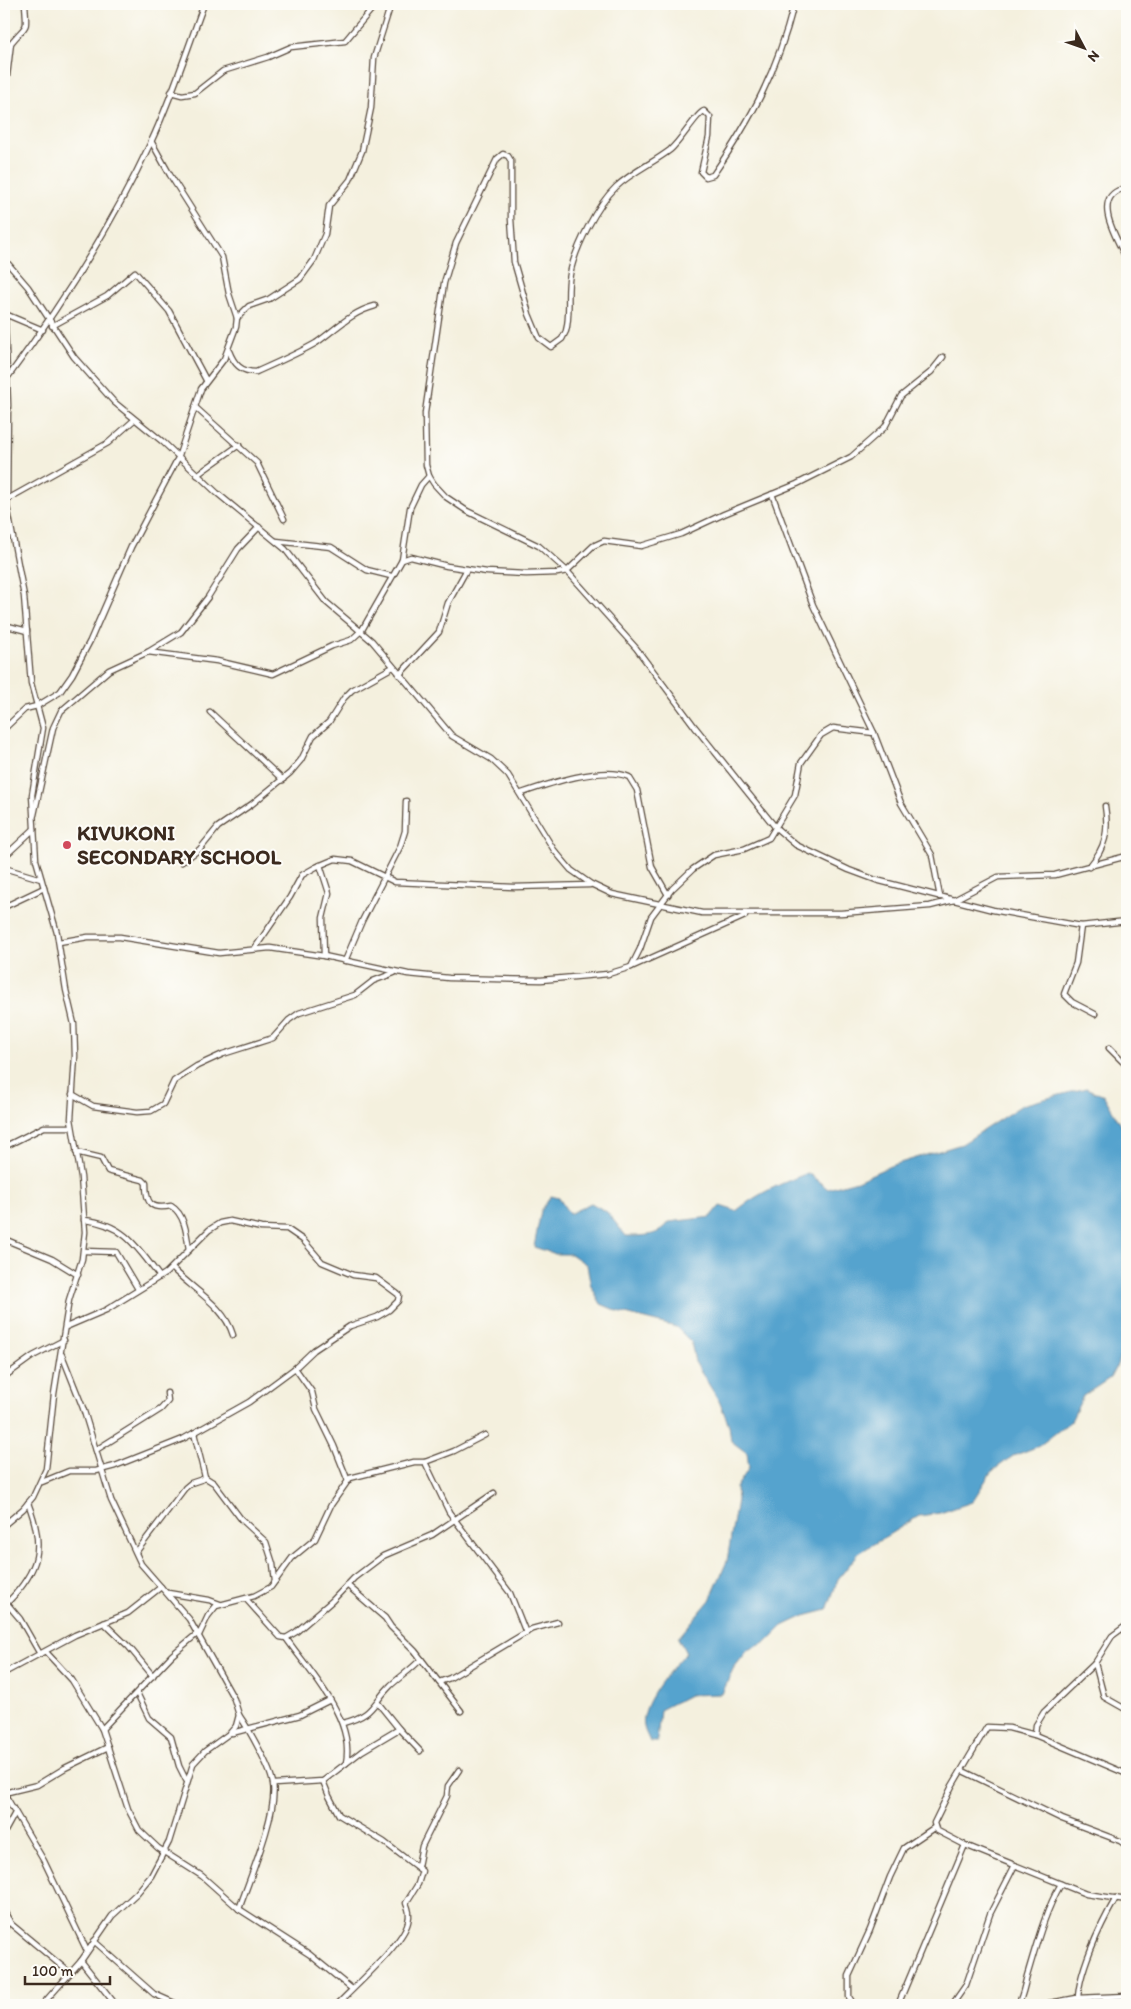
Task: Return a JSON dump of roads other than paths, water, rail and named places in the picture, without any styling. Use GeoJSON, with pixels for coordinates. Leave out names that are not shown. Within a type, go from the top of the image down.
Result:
{"type":"FeatureCollection","features":[{"type":"Feature","properties":{"kind":"street"},"geometry":{"type":"LineString","coordinates":[[4,86],[11,43],[23,32],[26,24],[25,4]]}},
{"type":"Feature","properties":{"kind":"street"},"geometry":{"type":"LineString","coordinates":[[51,324],[124,198],[151,141],[204,4]]}},
{"type":"Feature","properties":{"kind":"street"},"geometry":{"type":"LineString","coordinates":[[171,92],[182,95],[195,93],[223,71],[268,57],[290,47],[340,43],[350,37],[376,4]]}},
{"type":"Feature","properties":{"kind":"street"},"geometry":{"type":"LineString","coordinates":[[4,729],[25,709],[36,706],[60,692],[81,659],[118,573],[178,458],[206,380],[229,351],[237,318],[249,306],[268,299],[300,279],[314,260],[325,234],[328,206],[350,180],[359,162],[371,108],[374,58],[391,4]]}},
{"type":"Feature","properties":{"kind":"street"},"geometry":{"type":"LineString","coordinates":[[794,4],[780,50],[758,105],[713,175],[706,177],[701,172],[711,126],[710,117],[704,111],[699,113],[683,138],[670,150],[627,179],[606,199],[577,253],[570,274],[566,331],[557,345],[551,347],[539,338],[529,314],[514,262],[511,219],[512,161],[503,154],[497,159],[456,243],[444,283],[425,413],[424,448],[429,476],[446,497],[467,511],[539,546],[567,571],[636,648],[695,727],[776,828],[796,845],[849,870],[940,897],[1021,916],[1081,926],[1127,921]]}},
{"type":"Feature","properties":{"kind":"street"},"geometry":{"type":"LineString","coordinates":[[151,141],[170,176],[222,257],[229,294],[237,318]]}},
{"type":"Feature","properties":{"kind":"street"},"geometry":{"type":"LineString","coordinates":[[1127,190],[1122,189],[1113,194],[1107,209],[1112,228],[1127,260]]}},
{"type":"Feature","properties":{"kind":"street"},"geometry":{"type":"LineString","coordinates":[[4,259],[28,287],[74,357],[99,386],[134,420],[163,442],[197,475],[293,557],[326,602],[362,630],[452,736],[496,763],[522,794],[554,850],[571,870],[591,884],[607,892],[659,906],[702,914],[841,913],[915,908],[954,900],[998,877],[1040,876],[1088,868],[1127,856]]}},
{"type":"Feature","properties":{"kind":"street"},"geometry":{"type":"LineString","coordinates":[[6,382],[43,330],[51,324],[107,296],[135,272],[169,312],[206,380]]}},
{"type":"Feature","properties":{"kind":"street"},"geometry":{"type":"LineString","coordinates":[[4,290],[6,500],[22,587],[31,683],[43,734],[33,784],[36,860],[59,942],[75,1032],[71,1127],[84,1220],[84,1251],[69,1300],[62,1355],[54,1394],[47,1462],[42,1482],[28,1503],[4,1525]]}},
{"type":"Feature","properties":{"kind":"street"},"geometry":{"type":"LineString","coordinates":[[229,351],[237,366],[242,370],[256,372],[314,344],[362,309],[375,306]]}},
{"type":"Feature","properties":{"kind":"street"},"geometry":{"type":"LineString","coordinates":[[4,314],[43,330]]}},
{"type":"Feature","properties":{"kind":"street"},"geometry":{"type":"LineString","coordinates":[[402,560],[416,558],[467,569],[526,574],[567,571],[593,546],[604,541],[633,547],[650,544],[694,529],[842,462],[861,449],[885,427],[901,396],[931,372],[942,357]]}},
{"type":"Feature","properties":{"kind":"street"},"geometry":{"type":"LineString","coordinates":[[195,407],[258,465],[284,519]]}},
{"type":"Feature","properties":{"kind":"street"},"geometry":{"type":"LineString","coordinates":[[6,500],[108,443],[134,420]]}},
{"type":"Feature","properties":{"kind":"street"},"geometry":{"type":"LineString","coordinates":[[197,475],[238,445]]}},
{"type":"Feature","properties":{"kind":"street"},"geometry":{"type":"LineString","coordinates":[[148,652],[217,661],[274,674],[332,646],[351,640],[362,630],[390,576],[402,560],[410,508],[421,484],[429,476]]}},
{"type":"Feature","properties":{"kind":"street"},"geometry":{"type":"LineString","coordinates":[[772,494],[808,593],[874,733],[901,803],[932,855],[940,897]]}},
{"type":"Feature","properties":{"kind":"street"},"geometry":{"type":"LineString","coordinates":[[33,820],[53,728],[62,712],[100,676],[148,652],[175,636],[186,626],[208,598],[238,549],[259,527]]}},
{"type":"Feature","properties":{"kind":"street"},"geometry":{"type":"LineString","coordinates":[[276,541],[331,547],[367,570],[390,576]]}},
{"type":"Feature","properties":{"kind":"street"},"geometry":{"type":"LineString","coordinates":[[399,675],[439,632],[448,603],[467,569]]}},
{"type":"Feature","properties":{"kind":"street"},"geometry":{"type":"LineString","coordinates":[[4,625],[27,631]]}},
{"type":"Feature","properties":{"kind":"street"},"geometry":{"type":"LineString","coordinates":[[182,862],[200,850],[218,827],[283,780],[296,766],[313,736],[329,722],[348,693],[363,682],[393,667]]}},
{"type":"Feature","properties":{"kind":"street"},"geometry":{"type":"LineString","coordinates":[[210,712],[283,780]]}},
{"type":"Feature","properties":{"kind":"street"},"geometry":{"type":"LineString","coordinates":[[630,967],[640,949],[651,917],[668,895],[693,869],[708,858],[763,843],[776,828],[795,795],[800,762],[821,735],[833,728],[874,733]]}},
{"type":"Feature","properties":{"kind":"street"},"geometry":{"type":"LineString","coordinates":[[522,794],[556,782],[604,773],[615,772],[629,777],[637,790],[652,867],[668,895]]}},
{"type":"Feature","properties":{"kind":"street"},"geometry":{"type":"LineString","coordinates":[[345,961],[403,838],[406,801]]}},
{"type":"Feature","properties":{"kind":"street"},"geometry":{"type":"LineString","coordinates":[[1088,868],[1102,848],[1106,838],[1108,829],[1105,806]]}},
{"type":"Feature","properties":{"kind":"street"},"geometry":{"type":"LineString","coordinates":[[4,857],[34,829]]}},
{"type":"Feature","properties":{"kind":"street"},"geometry":{"type":"LineString","coordinates":[[255,948],[290,897],[302,875],[336,859],[348,860],[395,882],[514,886],[591,884]]}},
{"type":"Feature","properties":{"kind":"street"},"geometry":{"type":"LineString","coordinates":[[320,865],[329,893],[323,918],[324,956]]}},
{"type":"Feature","properties":{"kind":"street"},"geometry":{"type":"LineString","coordinates":[[4,868],[40,879]]}},
{"type":"Feature","properties":{"kind":"street"},"geometry":{"type":"LineString","coordinates":[[4,906],[44,888]]}},
{"type":"Feature","properties":{"kind":"street"},"geometry":{"type":"LineString","coordinates":[[59,942],[88,937],[120,937],[219,953],[255,948],[324,956],[395,972],[449,978],[541,980],[608,974],[630,967],[748,914]]}},
{"type":"Feature","properties":{"kind":"street"},"geometry":{"type":"LineString","coordinates":[[1081,926],[1076,963],[1064,994],[1072,1002],[1095,1014]]}},
{"type":"Feature","properties":{"kind":"street"},"geometry":{"type":"LineString","coordinates":[[72,1094],[94,1106],[137,1112],[151,1111],[163,1104],[174,1081],[197,1066],[223,1054],[273,1038],[289,1020],[299,1013],[355,995],[373,982],[395,972]]}},
{"type":"Feature","properties":{"kind":"street"},"geometry":{"type":"LineString","coordinates":[[1109,1048],[1127,1066]]}},
{"type":"Feature","properties":{"kind":"street"},"geometry":{"type":"LineString","coordinates":[[4,1147],[44,1127],[71,1127]]}},
{"type":"Feature","properties":{"kind":"street"},"geometry":{"type":"LineString","coordinates":[[76,1152],[101,1158],[108,1170],[144,1180],[146,1183],[146,1198],[152,1205],[158,1208],[171,1206],[179,1213],[185,1228],[189,1250]]}},
{"type":"Feature","properties":{"kind":"street"},"geometry":{"type":"LineString","coordinates":[[84,1220],[105,1223],[124,1234],[160,1277]]}},
{"type":"Feature","properties":{"kind":"street"},"geometry":{"type":"LineString","coordinates":[[42,1482],[69,1471],[102,1470],[157,1450],[194,1433],[249,1402],[295,1368],[307,1355],[350,1326],[377,1317],[389,1310],[398,1301],[398,1293],[376,1278],[353,1275],[322,1262],[298,1236],[283,1228],[261,1228],[230,1221],[220,1223],[209,1230],[172,1268],[160,1277],[97,1314],[66,1327]]}},
{"type":"Feature","properties":{"kind":"street"},"geometry":{"type":"LineString","coordinates":[[4,1240],[52,1259],[78,1275]]}},
{"type":"Feature","properties":{"kind":"street"},"geometry":{"type":"LineString","coordinates":[[84,1251],[116,1252],[138,1290]]}},
{"type":"Feature","properties":{"kind":"street"},"geometry":{"type":"LineString","coordinates":[[172,1268],[222,1313],[230,1325],[232,1336]]}},
{"type":"Feature","properties":{"kind":"street"},"geometry":{"type":"LineString","coordinates":[[4,1377],[33,1356],[64,1340]]}},
{"type":"Feature","properties":{"kind":"street"},"geometry":{"type":"LineString","coordinates":[[62,1355],[75,1383],[110,1500],[144,1568],[183,1611],[199,1634],[234,1700],[239,1715],[274,1784],[266,1832],[239,1909]]}},
{"type":"Feature","properties":{"kind":"street"},"geometry":{"type":"LineString","coordinates":[[295,1368],[312,1392],[316,1409],[348,1481]]}},
{"type":"Feature","properties":{"kind":"street"},"geometry":{"type":"LineString","coordinates":[[96,1450],[161,1409],[168,1401],[168,1393]]}},
{"type":"Feature","properties":{"kind":"street"},"geometry":{"type":"LineString","coordinates":[[194,1433],[205,1477],[216,1485],[241,1519],[266,1542],[273,1564],[275,1581]]}},
{"type":"Feature","properties":{"kind":"street"},"geometry":{"type":"LineString","coordinates":[[167,1592],[220,1604],[246,1599],[268,1589],[292,1558],[316,1540],[327,1511],[348,1481],[360,1474],[414,1462],[425,1462],[454,1451],[484,1435]]}},
{"type":"Feature","properties":{"kind":"street"},"geometry":{"type":"LineString","coordinates":[[425,1462],[440,1497],[510,1593],[526,1633]]}},
{"type":"Feature","properties":{"kind":"street"},"geometry":{"type":"LineString","coordinates":[[137,1551],[179,1495],[191,1483],[205,1477]]}},
{"type":"Feature","properties":{"kind":"street"},"geometry":{"type":"LineString","coordinates":[[286,1638],[320,1612],[347,1585],[383,1556],[432,1535],[494,1493]]}},
{"type":"Feature","properties":{"kind":"street"},"geometry":{"type":"LineString","coordinates":[[28,1503],[37,1535],[37,1558],[26,1582],[5,1601],[20,1619],[40,1654]]}},
{"type":"Feature","properties":{"kind":"street"},"geometry":{"type":"LineString","coordinates":[[347,1585],[385,1618],[421,1659],[461,1711]]}},
{"type":"Feature","properties":{"kind":"street"},"geometry":{"type":"LineString","coordinates":[[4,1673],[75,1635],[128,1613],[161,1587]]}},
{"type":"Feature","properties":{"kind":"street"},"geometry":{"type":"LineString","coordinates":[[246,1599],[280,1637],[286,1638],[330,1700],[343,1723],[349,1748],[346,1763]]}},
{"type":"Feature","properties":{"kind":"street"},"geometry":{"type":"LineString","coordinates":[[102,1729],[153,1676],[199,1634],[210,1613],[220,1604]]}},
{"type":"Feature","properties":{"kind":"street"},"geometry":{"type":"LineString","coordinates":[[438,1682],[450,1678],[541,1625],[558,1622]]}},
{"type":"Feature","properties":{"kind":"street"},"geometry":{"type":"LineString","coordinates":[[104,1623],[129,1647],[153,1676]]}},
{"type":"Feature","properties":{"kind":"street"},"geometry":{"type":"LineString","coordinates":[[1035,1735],[1036,1725],[1044,1712],[1095,1663],[1110,1638],[1127,1625]]}},
{"type":"Feature","properties":{"kind":"street"},"geometry":{"type":"LineString","coordinates":[[46,1652],[78,1689],[102,1729],[134,1823],[150,1841],[202,1876],[239,1909],[309,1954],[352,1989]]}},
{"type":"Feature","properties":{"kind":"street"},"geometry":{"type":"LineString","coordinates":[[343,1723],[362,1717],[378,1703],[392,1684],[421,1659]]}},
{"type":"Feature","properties":{"kind":"street"},"geometry":{"type":"LineString","coordinates":[[1095,1663],[1104,1697],[1127,1710]]}},
{"type":"Feature","properties":{"kind":"street"},"geometry":{"type":"LineString","coordinates":[[137,1693],[149,1718],[171,1737],[179,1766],[186,1780]]}},
{"type":"Feature","properties":{"kind":"street"},"geometry":{"type":"LineString","coordinates":[[230,1733],[300,1715],[330,1700]]}},
{"type":"Feature","properties":{"kind":"street"},"geometry":{"type":"LineString","coordinates":[[378,1703],[399,1730],[420,1751]]}},
{"type":"Feature","properties":{"kind":"street"},"geometry":{"type":"LineString","coordinates":[[42,2005],[80,1961],[112,1916],[137,1893],[165,1852],[186,1780],[193,1764],[199,1757],[230,1733],[236,1726],[239,1715]]}},
{"type":"Feature","properties":{"kind":"street"},"geometry":{"type":"LineString","coordinates":[[854,2005],[849,1997],[847,1985],[851,1968],[870,1930],[902,1850],[934,1826],[940,1809],[987,1727],[1009,1728],[1035,1735],[1127,1774]]}},
{"type":"Feature","properties":{"kind":"street"},"geometry":{"type":"LineString","coordinates":[[274,1784],[323,1781],[346,1763],[399,1730]]}},
{"type":"Feature","properties":{"kind":"street"},"geometry":{"type":"LineString","coordinates":[[87,1951],[44,1861],[5,1796],[36,1785],[108,1747]]}},
{"type":"Feature","properties":{"kind":"street"},"geometry":{"type":"LineString","coordinates":[[418,1866],[422,1846],[431,1824],[446,1799],[450,1782],[459,1770]]}},
{"type":"Feature","properties":{"kind":"street"},"geometry":{"type":"LineString","coordinates":[[963,1771],[1062,1819],[1120,1841],[1127,1846]]}},
{"type":"Feature","properties":{"kind":"street"},"geometry":{"type":"LineString","coordinates":[[323,1781],[338,1814],[418,1866],[422,1872],[418,1884],[406,1903],[410,1911],[406,1927],[396,1943],[337,2005]]}},
{"type":"Feature","properties":{"kind":"street"},"geometry":{"type":"LineString","coordinates":[[4,1833],[15,1813]]}},
{"type":"Feature","properties":{"kind":"street"},"geometry":{"type":"LineString","coordinates":[[934,1826],[940,1833],[964,1845],[1086,1894],[1127,1900]]}},
{"type":"Feature","properties":{"kind":"street"},"geometry":{"type":"LineString","coordinates":[[898,2005],[964,1845]]}},
{"type":"Feature","properties":{"kind":"street"},"geometry":{"type":"LineString","coordinates":[[952,2005],[966,1985],[990,1914],[1015,1865]]}},
{"type":"Feature","properties":{"kind":"street"},"geometry":{"type":"LineString","coordinates":[[1018,2005],[1024,1994],[1026,1978],[1037,1942],[1061,1884]]}},
{"type":"Feature","properties":{"kind":"street"},"geometry":{"type":"LineString","coordinates":[[1078,2005],[1077,1998],[1080,1983],[1098,1934],[1116,1898]]}},
{"type":"Feature","properties":{"kind":"street"},"geometry":{"type":"LineString","coordinates":[[4,1910],[9,1920],[70,1973]]}},
{"type":"Feature","properties":{"kind":"street"},"geometry":{"type":"LineString","coordinates":[[4,1930],[9,1920]]}},
{"type":"Feature","properties":{"kind":"street"},"geometry":{"type":"LineString","coordinates":[[94,1941],[154,1994],[179,2005]]}},
{"type":"Feature","properties":{"kind":"street"},"geometry":{"type":"LineString","coordinates":[[80,1961],[116,2005]]}},
{"type":"Feature","properties":{"kind":"street"},"geometry":{"type":"LineString","coordinates":[[1039,2005],[1077,1998],[1127,1996]]}},
{"type":"Feature","properties":{"kind":"street"},"geometry":{"type":"LineString","coordinates":[[846,2005],[849,1997]]}},
{"type":"Feature","properties":{"kind":"street"},"geometry":{"type":"LineString","coordinates":[[928,2005],[965,2005]]}},
{"type":"Feature","properties":{"kind":"water"},"geometry":{"type":"Polygon","coordinates":[[[1086,1088],[1104,1096],[1127,1135],[1127,1346],[1110,1378],[1083,1396],[1071,1421],[1039,1446],[1013,1456],[991,1472],[972,1502],[940,1513],[919,1516],[859,1553],[838,1579],[827,1610],[804,1616],[783,1626],[767,1642],[748,1650],[733,1669],[722,1694],[689,1695],[660,1710],[657,1742],[650,1742],[644,1727],[646,1708],[658,1687],[686,1653],[678,1638],[710,1600],[727,1561],[737,1500],[736,1488],[749,1468],[747,1453],[731,1441],[729,1425],[719,1401],[695,1362],[691,1342],[676,1327],[622,1313],[601,1304],[591,1286],[587,1265],[571,1254],[555,1254],[534,1247],[541,1211],[551,1196],[559,1198],[569,1214],[591,1203],[607,1212],[626,1236],[650,1235],[660,1231],[669,1222],[711,1217],[720,1206],[736,1211],[770,1189],[808,1173],[828,1189],[857,1181],[890,1166],[962,1144],[1022,1105],[1086,1088]]]}},
{"type":"Feature","properties":{"kind":"place","name":"KIVUKONI SECONDARY SCHOOL"},"geometry":{"type":"Point","coordinates":[67,845]}}]}
